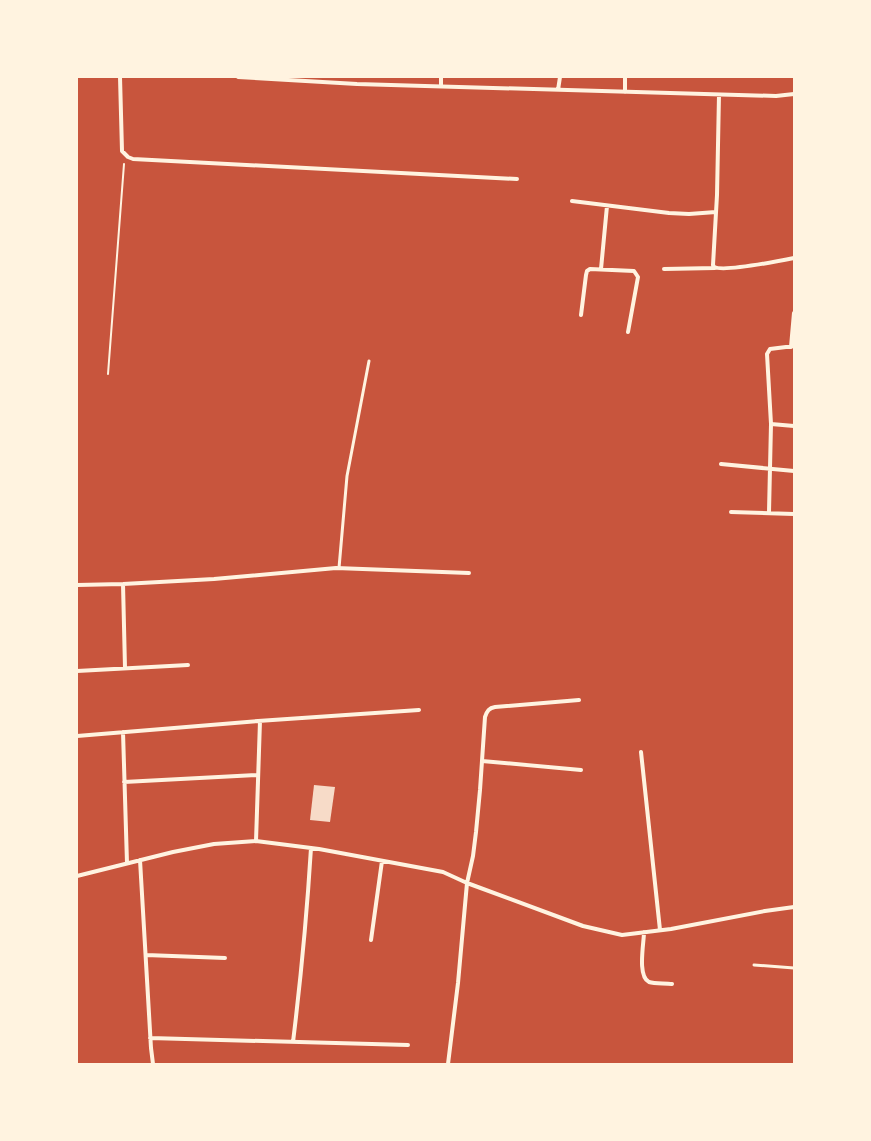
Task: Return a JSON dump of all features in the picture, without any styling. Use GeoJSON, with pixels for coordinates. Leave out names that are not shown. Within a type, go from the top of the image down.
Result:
{"type":"FeatureCollection","features":[{"type":"Feature","properties":{"kind":"street"},"geometry":{"type":"LineString","coordinates":[[120,77],[122,151],[128,157],[133,159],[517,179]]}},
{"type":"Feature","properties":{"kind":"street"},"geometry":{"type":"LineString","coordinates":[[238,77],[357,84],[719,95],[776,96],[794,94]]}},
{"type":"Feature","properties":{"kind":"street"},"geometry":{"type":"LineString","coordinates":[[441,77],[441,86]]}},
{"type":"Feature","properties":{"kind":"street"},"geometry":{"type":"LineString","coordinates":[[558,90],[560,77]]}},
{"type":"Feature","properties":{"kind":"street"},"geometry":{"type":"LineString","coordinates":[[625,77],[625,92]]}},
{"type":"Feature","properties":{"kind":"street"},"geometry":{"type":"LineString","coordinates":[[716,268],[713,264],[719,95]]}},
{"type":"Feature","properties":{"kind":"street"},"geometry":{"type":"LineString","coordinates":[[572,202],[669,213],[689,214],[716,212]]}},
{"type":"Feature","properties":{"kind":"street"},"geometry":{"type":"LineString","coordinates":[[601,269],[607,206]]}},
{"type":"Feature","properties":{"kind":"street"},"geometry":{"type":"LineString","coordinates":[[664,270],[730,268],[794,258]]}},
{"type":"Feature","properties":{"kind":"street"},"geometry":{"type":"LineString","coordinates":[[582,315],[587,271],[590,269],[634,271],[638,277],[628,332]]}},
{"type":"Feature","properties":{"kind":"street"},"geometry":{"type":"LineString","coordinates":[[769,512],[771,424],[767,354],[770,349],[792,346],[794,313]]}},
{"type":"Feature","properties":{"kind":"street"},"geometry":{"type":"LineString","coordinates":[[771,424],[794,426]]}},
{"type":"Feature","properties":{"kind":"street"},"geometry":{"type":"LineString","coordinates":[[721,464],[794,471]]}},
{"type":"Feature","properties":{"kind":"street"},"geometry":{"type":"LineString","coordinates":[[731,512],[769,512],[794,514]]}},
{"type":"Feature","properties":{"kind":"street"},"geometry":{"type":"LineString","coordinates":[[77,585],[214,579],[338,568],[469,573]]}},
{"type":"Feature","properties":{"kind":"street"},"geometry":{"type":"LineString","coordinates":[[123,584],[125,668]]}},
{"type":"Feature","properties":{"kind":"street"},"geometry":{"type":"LineString","coordinates":[[77,671],[188,665]]}},
{"type":"Feature","properties":{"kind":"street"},"geometry":{"type":"LineString","coordinates":[[448,1064],[459,976],[467,883],[473,856],[476,832],[484,716],[490,708],[495,707],[580,700]]}},
{"type":"Feature","properties":{"kind":"street"},"geometry":{"type":"LineString","coordinates":[[77,736],[419,710]]}},
{"type":"Feature","properties":{"kind":"street"},"geometry":{"type":"LineString","coordinates":[[256,841],[260,721]]}},
{"type":"Feature","properties":{"kind":"street"},"geometry":{"type":"LineString","coordinates":[[123,732],[127,863]]}},
{"type":"Feature","properties":{"kind":"street"},"geometry":{"type":"LineString","coordinates":[[641,752],[660,930]]}},
{"type":"Feature","properties":{"kind":"street"},"geometry":{"type":"LineString","coordinates":[[482,761],[581,770]]}},
{"type":"Feature","properties":{"kind":"street"},"geometry":{"type":"LineString","coordinates":[[124,782],[258,775]]}},
{"type":"Feature","properties":{"kind":"street"},"geometry":{"type":"LineString","coordinates":[[77,876],[127,863],[214,844],[256,841],[311,848],[443,872],[467,883],[583,926],[622,935],[794,907]]}},
{"type":"Feature","properties":{"kind":"street"},"geometry":{"type":"LineString","coordinates":[[293,1042],[305,934],[311,848]]}},
{"type":"Feature","properties":{"kind":"street"},"geometry":{"type":"LineString","coordinates":[[140,860],[150,1038],[153,1064]]}},
{"type":"Feature","properties":{"kind":"street"},"geometry":{"type":"LineString","coordinates":[[371,940],[382,861]]}},
{"type":"Feature","properties":{"kind":"street"},"geometry":{"type":"LineString","coordinates":[[644,932],[642,967],[644,977],[650,982],[672,984]]}},
{"type":"Feature","properties":{"kind":"street"},"geometry":{"type":"LineString","coordinates":[[146,956],[225,958]]}},
{"type":"Feature","properties":{"kind":"street"},"geometry":{"type":"LineString","coordinates":[[150,1038],[408,1045]]}},
{"type":"Feature","properties":{"kind":"lane"},"geometry":{"type":"LineString","coordinates":[[338,568],[347,476],[369,361]]}},
{"type":"Feature","properties":{"kind":"lane"},"geometry":{"type":"LineString","coordinates":[[754,965],[794,968]]}},
{"type":"Feature","properties":{"kind":"path"},"geometry":{"type":"LineString","coordinates":[[108,374],[124,154]]}},
{"type":"Feature","properties":{"kind":"building"},"geometry":{"type":"Polygon","coordinates":[[[314,785],[335,787],[330,822],[310,820],[314,785]]]}}]}
